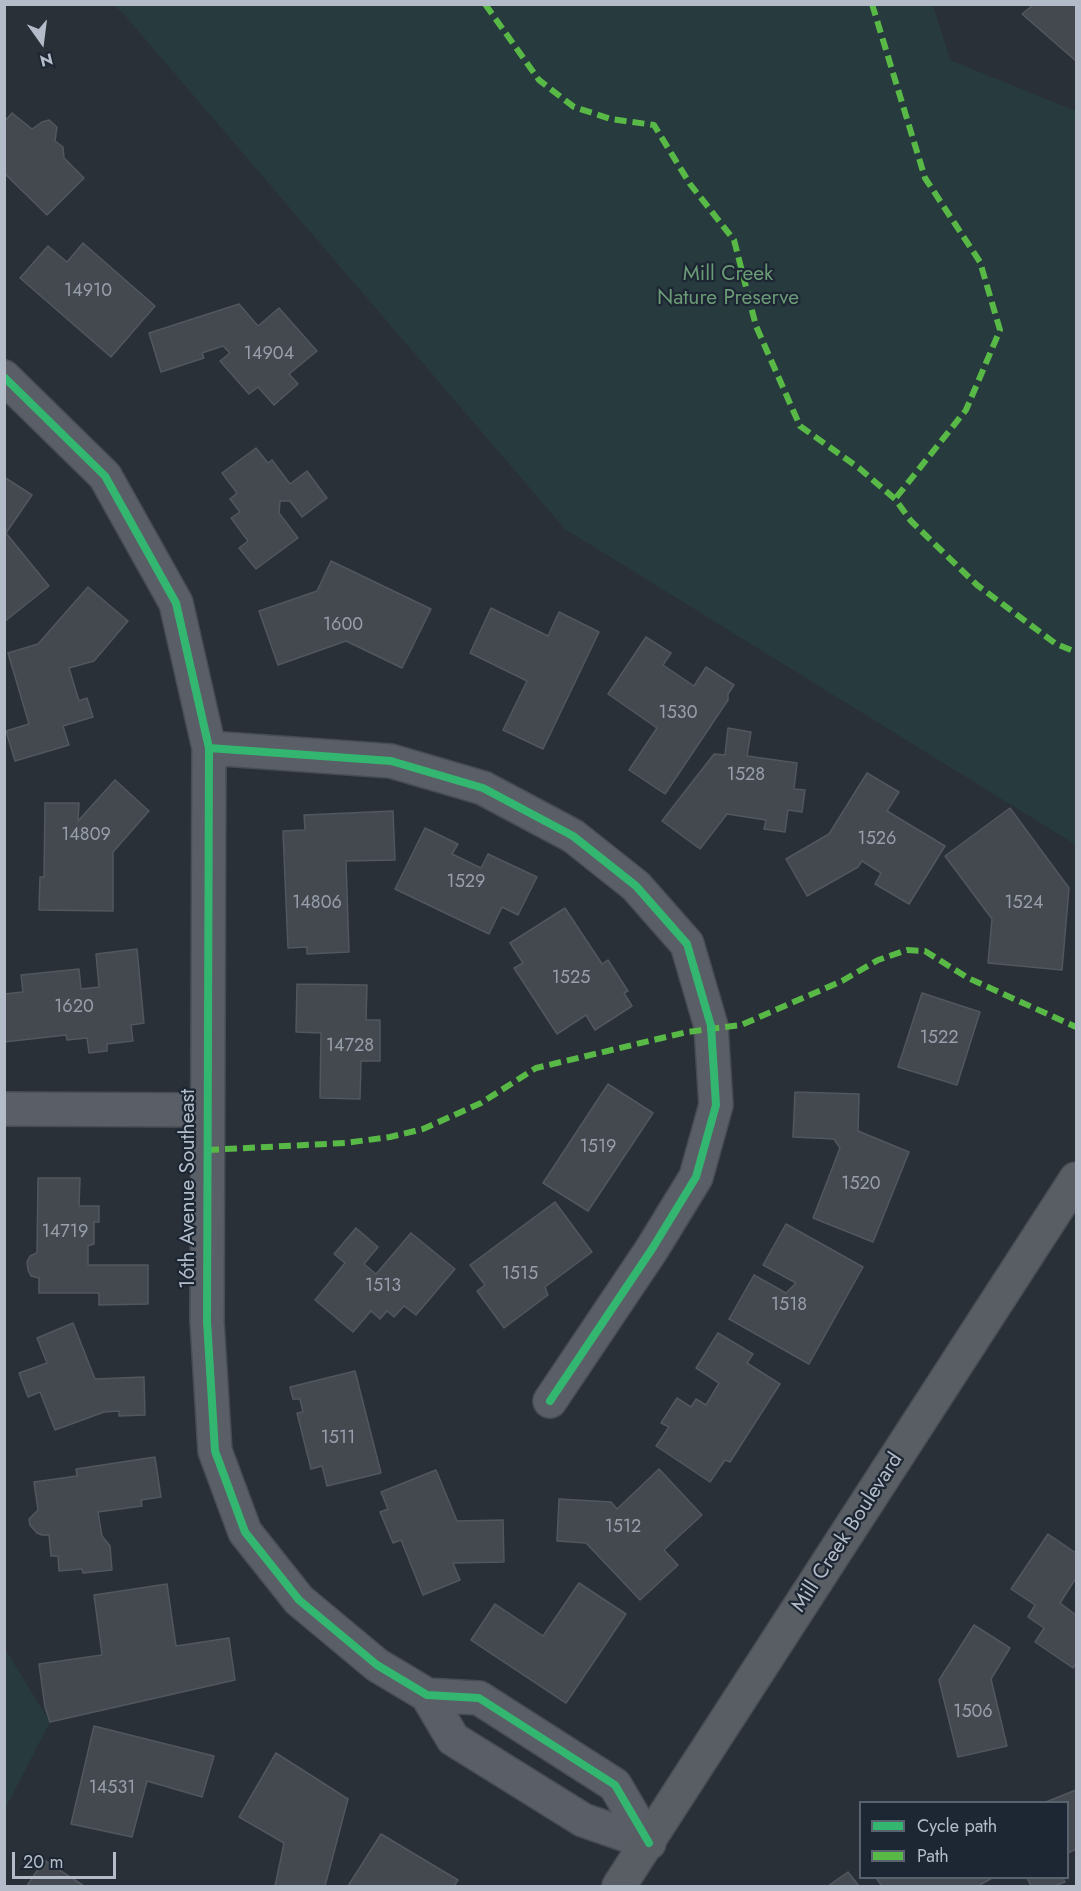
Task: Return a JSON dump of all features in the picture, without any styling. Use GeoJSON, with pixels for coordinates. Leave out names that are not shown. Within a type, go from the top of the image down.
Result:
{"type":"FeatureCollection","features":[{"type":"Feature","properties":{"kind":"street","name":"16th Avenue Southeast"},"geometry":{"type":"LineString","coordinates":[[4,377],[105,476],[176,603],[209,748],[207,1321],[215,1451],[245,1532],[299,1600],[377,1665],[427,1695],[479,1698],[615,1785],[649,1843]]}},
{"type":"Feature","properties":{"kind":"street"},"geometry":{"type":"LineString","coordinates":[[209,748],[392,760],[483,788],[573,836],[636,886],[687,944],[711,1026],[716,1105],[696,1178],[550,1401]]}},
{"type":"Feature","properties":{"kind":"street"},"geometry":{"type":"LineString","coordinates":[[4,1109],[207,1110]]}},
{"type":"Feature","properties":{"kind":"street","name":"Mill Creek Boulevard"},"geometry":{"type":"LineString","coordinates":[[619,1887],[1077,1179]]}},
{"type":"Feature","properties":{"kind":"street","name":"16th Avenue Southeast"},"geometry":{"type":"LineString","coordinates":[[427,1695],[453,1738],[583,1820],[649,1843]]}},
{"type":"Feature","properties":{"kind":"green space","name":"Mill Creek Nature Preserve"},"geometry":{"type":"Polygon","coordinates":[[[113,5],[933,5],[950,60],[1076,111],[1076,845],[565,529],[122,12],[113,5]]]}},
{"type":"Feature","properties":{"kind":"green space"},"geometry":{"type":"Polygon","coordinates":[[[5,1649],[50,1722],[5,1809],[5,1649]]]}},
{"type":"Feature","properties":{"kind":"building"},"geometry":{"type":"Polygon","coordinates":[[[1034,4],[1076,4],[1076,61],[1022,14],[1034,4]]]}},
{"type":"Feature","properties":{"kind":"building"},"geometry":{"type":"Polygon","coordinates":[[[12,113],[32,129],[49,120],[57,127],[55,141],[63,147],[64,158],[84,178],[47,215],[4,173],[4,122],[12,113]]]}},
{"type":"Feature","properties":{"kind":"building"},"geometry":{"type":"Polygon","coordinates":[[[83,243],[155,306],[111,357],[20,278],[48,246],[67,262],[83,243]]]}},
{"type":"Feature","properties":{"kind":"building"},"geometry":{"type":"Polygon","coordinates":[[[239,304],[258,326],[279,308],[317,351],[289,374],[298,384],[274,405],[258,387],[249,394],[220,361],[230,353],[223,346],[202,353],[204,358],[161,372],[149,333],[239,304]]]}},
{"type":"Feature","properties":{"kind":"building"},"geometry":{"type":"Polygon","coordinates":[[[256,448],[268,463],[272,460],[290,484],[307,471],[327,498],[302,517],[290,501],[280,501],[279,513],[298,538],[256,569],[239,548],[248,541],[231,518],[240,512],[230,499],[237,493],[222,473],[256,448]]]}},
{"type":"Feature","properties":{"kind":"building"},"geometry":{"type":"Polygon","coordinates":[[[4,477],[32,495],[6,533],[49,586],[4,622],[4,477]]]}},
{"type":"Feature","properties":{"kind":"building"},"geometry":{"type":"Polygon","coordinates":[[[331,561],[431,609],[402,668],[346,641],[278,665],[259,611],[317,591],[331,561]]]}},
{"type":"Feature","properties":{"kind":"building"},"geometry":{"type":"Polygon","coordinates":[[[88,587],[128,621],[94,661],[69,668],[79,701],[87,698],[93,717],[63,726],[69,745],[15,761],[6,731],[29,724],[8,653],[38,644],[88,587]]]}},
{"type":"Feature","properties":{"kind":"building"},"geometry":{"type":"Polygon","coordinates":[[[491,608],[548,636],[559,612],[599,632],[543,749],[503,730],[527,681],[470,653],[491,608]]]}},
{"type":"Feature","properties":{"kind":"building"},"geometry":{"type":"Polygon","coordinates":[[[646,637],[671,653],[663,665],[694,686],[706,667],[734,685],[728,694],[728,700],[665,794],[629,770],[657,728],[608,694],[646,637]]]}},
{"type":"Feature","properties":{"kind":"building"},"geometry":{"type":"Polygon","coordinates":[[[728,728],[751,732],[747,756],[797,763],[794,789],[805,790],[802,812],[788,810],[785,832],[764,829],[766,820],[727,814],[700,849],[662,821],[714,754],[725,755],[728,728]]]}},
{"type":"Feature","properties":{"kind":"building"},"geometry":{"type":"Polygon","coordinates":[[[867,773],[899,792],[887,811],[945,846],[909,904],[875,884],[881,873],[862,861],[858,867],[807,896],[786,859],[829,834],[867,773]]]}},
{"type":"Feature","properties":{"kind":"building"},"geometry":{"type":"Polygon","coordinates":[[[115,780],[149,811],[113,852],[113,911],[39,910],[40,877],[44,877],[45,803],[79,803],[78,821],[115,780]]]}},
{"type":"Feature","properties":{"kind":"building"},"geometry":{"type":"Polygon","coordinates":[[[1010,808],[1069,888],[1062,970],[988,963],[992,919],[945,856],[1010,808]]]}},
{"type":"Feature","properties":{"kind":"building"},"geometry":{"type":"Polygon","coordinates":[[[393,811],[395,860],[346,861],[349,952],[307,954],[307,947],[288,948],[283,831],[305,830],[304,815],[393,811]]]}},
{"type":"Feature","properties":{"kind":"building"},"geometry":{"type":"Polygon","coordinates":[[[425,828],[458,844],[452,854],[481,868],[488,854],[537,877],[518,915],[502,907],[489,934],[395,889],[425,828]]]}},
{"type":"Feature","properties":{"kind":"building"},"geometry":{"type":"Polygon","coordinates":[[[565,908],[602,964],[608,960],[628,991],[624,993],[632,1006],[595,1030],[586,1015],[557,1034],[514,968],[523,963],[510,943],[565,908]]]}},
{"type":"Feature","properties":{"kind":"building"},"geometry":{"type":"Polygon","coordinates":[[[137,949],[144,1023],[131,1025],[133,1041],[107,1044],[107,1051],[89,1053],[87,1038],[67,1040],[66,1035],[4,1042],[4,994],[23,992],[21,975],[79,969],[81,989],[99,987],[96,954],[137,949]]]}},
{"type":"Feature","properties":{"kind":"building"},"geometry":{"type":"Polygon","coordinates":[[[297,984],[367,985],[366,1020],[380,1020],[380,1061],[361,1061],[360,1099],[320,1098],[321,1033],[296,1032],[297,984]]]}},
{"type":"Feature","properties":{"kind":"building"},"geometry":{"type":"Polygon","coordinates":[[[922,993],[980,1012],[957,1085],[898,1067],[922,993]]]}},
{"type":"Feature","properties":{"kind":"building"},"geometry":{"type":"Polygon","coordinates":[[[608,1084],[653,1113],[588,1211],[543,1183],[608,1084]]]}},
{"type":"Feature","properties":{"kind":"building"},"geometry":{"type":"Polygon","coordinates":[[[795,1092],[859,1094],[858,1131],[909,1152],[873,1242],[813,1218],[840,1148],[834,1139],[793,1137],[795,1092]]]}},
{"type":"Feature","properties":{"kind":"building"},"geometry":{"type":"Polygon","coordinates":[[[38,1178],[80,1178],[79,1206],[99,1206],[99,1222],[94,1222],[94,1244],[88,1246],[88,1265],[148,1265],[148,1304],[99,1305],[99,1293],[39,1293],[39,1278],[31,1276],[27,1262],[30,1256],[37,1253],[38,1178]]]}},
{"type":"Feature","properties":{"kind":"building"},"geometry":{"type":"Polygon","coordinates":[[[555,1202],[592,1252],[545,1287],[548,1295],[504,1328],[477,1291],[485,1285],[470,1265],[555,1202]]]}},
{"type":"Feature","properties":{"kind":"building"},"geometry":{"type":"Polygon","coordinates":[[[786,1224],[863,1267],[809,1364],[729,1319],[754,1275],[786,1293],[796,1283],[763,1265],[786,1224]]]}},
{"type":"Feature","properties":{"kind":"building"},"geometry":{"type":"Polygon","coordinates":[[[356,1228],[378,1247],[364,1264],[376,1274],[411,1233],[455,1269],[416,1315],[404,1306],[394,1317],[387,1311],[380,1319],[371,1311],[353,1332],[315,1300],[345,1263],[334,1254],[356,1228]]]}},
{"type":"Feature","properties":{"kind":"building"},"geometry":{"type":"Polygon","coordinates":[[[73,1323],[95,1379],[144,1377],[145,1415],[119,1416],[119,1411],[104,1412],[55,1430],[40,1392],[28,1397],[19,1373],[47,1363],[37,1338],[73,1323]]]}},
{"type":"Feature","properties":{"kind":"building"},"geometry":{"type":"Polygon","coordinates":[[[718,1333],[753,1354],[747,1363],[780,1384],[730,1462],[725,1460],[710,1482],[656,1446],[669,1427],[661,1423],[677,1398],[691,1407],[696,1399],[706,1405],[719,1383],[696,1368],[718,1333]]]}},
{"type":"Feature","properties":{"kind":"building"},"geometry":{"type":"Polygon","coordinates":[[[355,1371],[381,1473],[327,1486],[322,1466],[311,1469],[297,1413],[303,1412],[300,1399],[293,1399],[290,1387],[355,1371]]]}},
{"type":"Feature","properties":{"kind":"building"},"geometry":{"type":"Polygon","coordinates":[[[155,1457],[161,1497],[141,1500],[142,1506],[98,1512],[102,1536],[110,1546],[112,1570],[83,1573],[82,1569],[59,1571],[58,1556],[51,1556],[49,1535],[37,1533],[30,1525],[29,1519],[38,1510],[34,1482],[77,1476],[76,1469],[155,1457]]]}},
{"type":"Feature","properties":{"kind":"building"},"geometry":{"type":"Polygon","coordinates":[[[659,1469],[702,1515],[664,1550],[678,1565],[640,1600],[586,1543],[557,1541],[559,1499],[611,1502],[617,1509],[659,1469]]]}},
{"type":"Feature","properties":{"kind":"building"},"geometry":{"type":"Polygon","coordinates":[[[436,1470],[457,1521],[503,1520],[504,1562],[453,1563],[460,1580],[423,1595],[401,1540],[393,1543],[380,1512],[388,1509],[381,1492],[436,1470]]]}},
{"type":"Feature","properties":{"kind":"building"},"geometry":{"type":"Polygon","coordinates":[[[1048,1534],[1076,1553],[1076,1578],[1060,1603],[1076,1615],[1076,1663],[1073,1668],[1035,1642],[1044,1628],[1028,1617],[1035,1605],[1011,1589],[1048,1534]]]}},
{"type":"Feature","properties":{"kind":"building"},"geometry":{"type":"Polygon","coordinates":[[[579,1583],[626,1614],[566,1703],[471,1640],[495,1604],[543,1636],[579,1583]]]}},
{"type":"Feature","properties":{"kind":"building"},"geometry":{"type":"Polygon","coordinates":[[[167,1584],[176,1646],[229,1638],[235,1680],[50,1722],[45,1707],[39,1664],[102,1655],[94,1595],[167,1584]]]}},
{"type":"Feature","properties":{"kind":"building"},"geometry":{"type":"Polygon","coordinates":[[[974,1625],[1010,1648],[991,1679],[1007,1746],[958,1757],[939,1680],[974,1625]]]}},
{"type":"Feature","properties":{"kind":"building"},"geometry":{"type":"Polygon","coordinates":[[[94,1726],[214,1756],[202,1797],[147,1781],[132,1837],[71,1824],[94,1726]]]}},
{"type":"Feature","properties":{"kind":"building"},"geometry":{"type":"Polygon","coordinates":[[[276,1753],[348,1799],[325,1886],[275,1886],[284,1843],[239,1817],[276,1753]]]}},
{"type":"Feature","properties":{"kind":"building"},"geometry":{"type":"Polygon","coordinates":[[[1076,1790],[1076,1849],[1069,1852],[1069,1801],[1048,1801],[1076,1790]]]}},
{"type":"Feature","properties":{"kind":"building"},"geometry":{"type":"Polygon","coordinates":[[[381,1834],[458,1880],[454,1886],[348,1886],[381,1834]]]}},
{"type":"Feature","properties":{"kind":"building"},"geometry":{"type":"Polygon","coordinates":[[[44,1860],[84,1886],[27,1886],[44,1860]]]}},
{"type":"Feature","properties":{"kind":"building"},"geometry":{"type":"Polygon","coordinates":[[[848,1872],[859,1886],[828,1886],[848,1872]]]}},
{"type":"Feature","properties":{"kind":"building"},"geometry":{"type":"Polygon","coordinates":[[[877,1879],[990,1879],[978,1886],[882,1886],[877,1879]]]}},
{"type":"Feature","properties":{"kind":"building"},"geometry":{"type":"Polygon","coordinates":[[[1028,1879],[1064,1879],[1065,1882],[1054,1886],[1031,1886],[1028,1879]]]}},
{"type":"Feature","properties":{"kind":"marked path"},"geometry":{"type":"LineString","coordinates":[[485,4],[539,80],[574,107],[611,119],[654,125],[690,184],[734,240],[756,326],[800,426],[859,468],[895,499],[911,521],[977,585],[1056,644],[1076,652]]}},
{"type":"Feature","properties":{"kind":"marked path"},"geometry":{"type":"LineString","coordinates":[[872,4],[925,178],[980,262],[1000,330],[966,410],[895,499]]}},
{"type":"Feature","properties":{"kind":"marked path"},"geometry":{"type":"LineString","coordinates":[[207,1150],[345,1143],[390,1137],[423,1129],[481,1103],[536,1068],[687,1032],[741,1025],[842,981],[878,960],[907,950],[925,951],[968,978],[1076,1027]]}},
{"type":"Feature","properties":{"kind":"cycle path"},"geometry":{"type":"LineString","coordinates":[[4,377],[105,476],[176,603],[209,748],[207,1321],[215,1451],[245,1532],[299,1600],[377,1665],[427,1695],[479,1698],[615,1785],[649,1843]]}},
{"type":"Feature","properties":{"kind":"cycle path"},"geometry":{"type":"LineString","coordinates":[[209,748],[391,761],[483,788],[573,836],[636,886],[687,944],[711,1026],[716,1105],[696,1177],[652,1249],[550,1401]]}}]}
